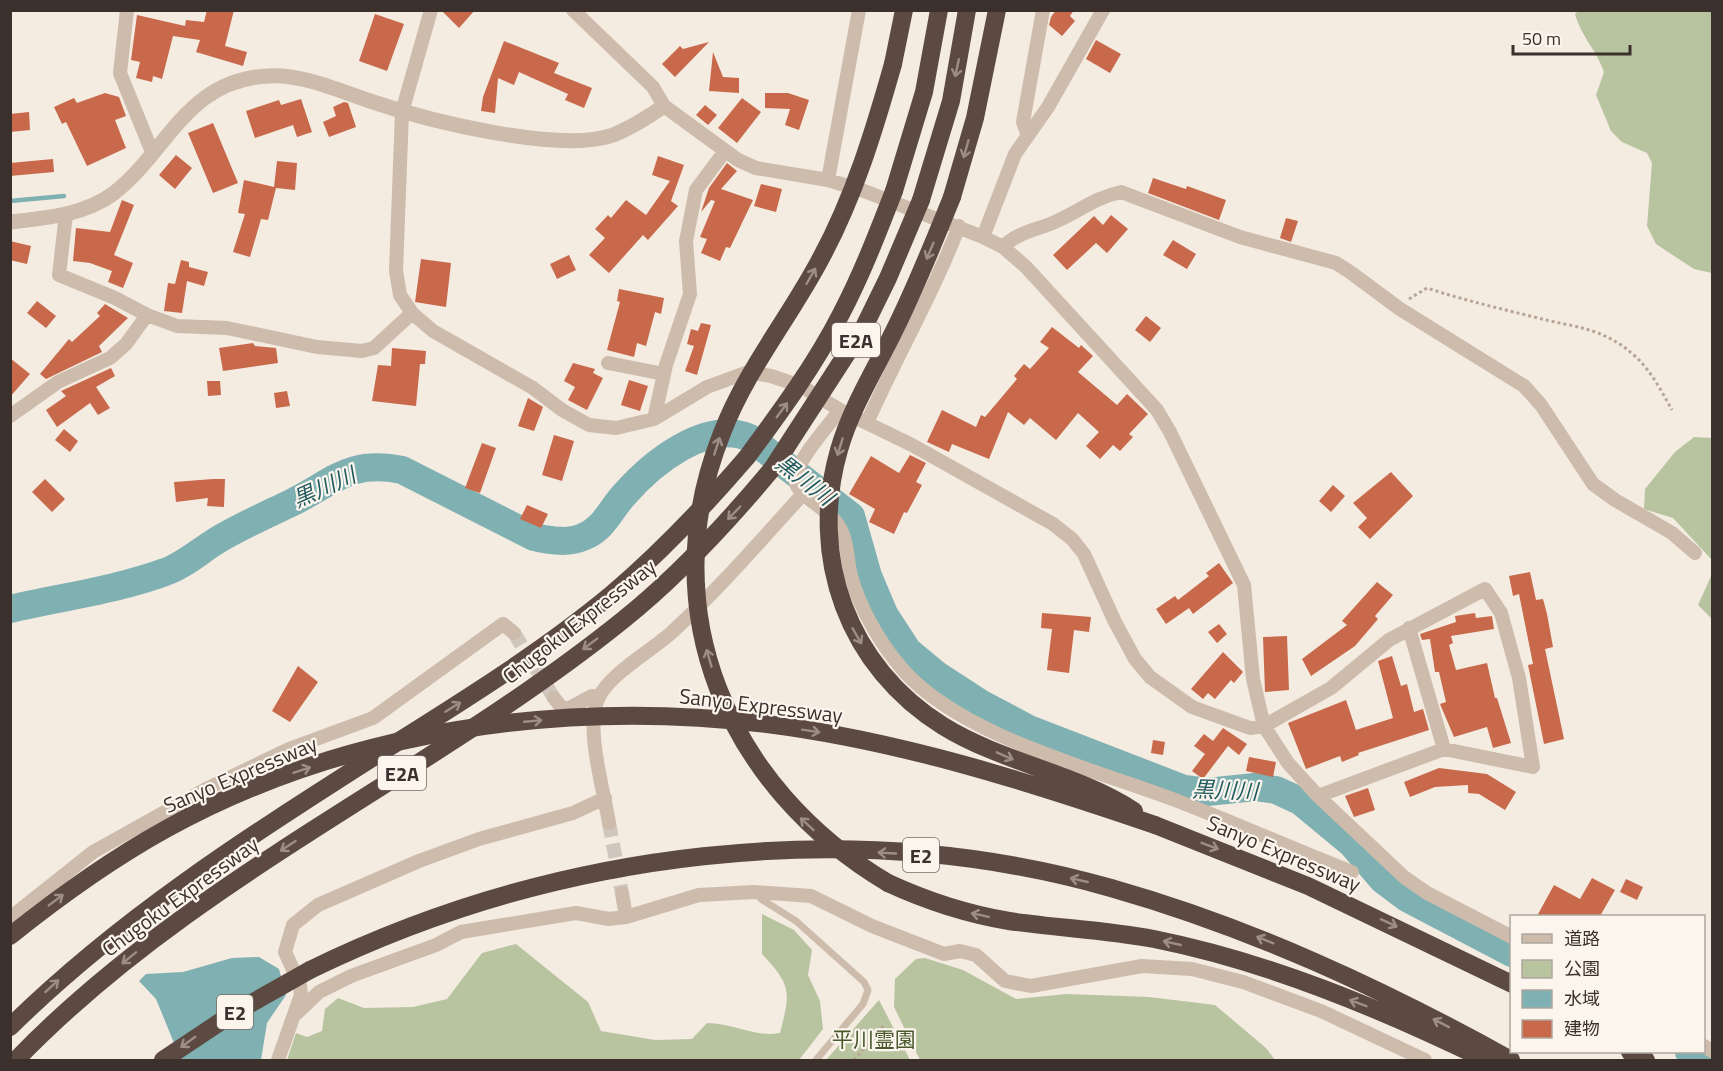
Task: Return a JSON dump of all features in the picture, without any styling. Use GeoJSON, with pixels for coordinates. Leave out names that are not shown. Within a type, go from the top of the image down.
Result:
{"type":"FeatureCollection","features":[{"type":"Feature","properties":{"kind":"highway"},"geometry":{"type":"LineString","coordinates":[[904,10],[893,64],[873,135],[841,217],[812,275],[742,387],[721,433],[707,479],[698,524],[696,569],[699,610],[707,655],[720,696],[743,743],[765,778],[795,812],[856,864],[888,883],[923,899],[1009,921],[1154,939],[1238,961],[1366,1006],[1488,1060]]}},
{"type":"Feature","properties":{"kind":"highway","name":"Chugoku Expressway"},"geometry":{"type":"LineString","coordinates":[[10,1027],[100,945],[161,897],[237,845],[506,673],[611,594],[681,530],[747,457],[793,393],[841,315],[866,262],[894,191],[924,92],[939,10]]}},
{"type":"Feature","properties":{"kind":"highway","name":"Chugoku Expressway"},"geometry":{"type":"LineString","coordinates":[[16,1060],[90,990],[166,928],[272,856],[506,706],[623,620],[671,578],[747,499],[772,469],[830,384],[864,327],[888,278],[921,200],[951,101],[967,10]]}},
{"type":"Feature","properties":{"kind":"highway"},"geometry":{"type":"LineString","coordinates":[[997,10],[975,118],[952,197],[914,290],[865,386],[839,449],[829,500],[828,532],[831,564],[839,597],[852,629],[868,656],[914,705],[974,742],[1110,795],[1155,825]]}},
{"type":"Feature","properties":{"kind":"highway","name":"Sanyo Expressway"},"geometry":{"type":"LineString","coordinates":[[10,936],[55,900],[113,860],[167,828],[269,782],[378,747],[434,735],[528,722],[667,716],[769,724],[822,732],[933,756],[1040,786],[1155,825],[1308,886],[1510,983]]}},
{"type":"Feature","properties":{"kind":"highway","name":"E2"},"geometry":{"type":"LineString","coordinates":[[162,1060],[232,1014],[310,970],[374,940],[451,911],[533,887],[600,871],[660,861],[799,851],[847,850],[990,862],[1109,887],[1216,921],[1349,976],[1511,1060]]}},
{"type":"Feature","properties":{"kind":"highway"},"geometry":{"type":"LineString","coordinates":[[1632,1053],[1646,1060]]}},
{"type":"Feature","properties":{"kind":"street"},"geometry":{"type":"LineString","coordinates":[[127,10],[120,73],[152,152]]}},
{"type":"Feature","properties":{"kind":"street"},"geometry":{"type":"LineString","coordinates":[[430,10],[402,112],[396,271],[400,295],[412,313],[433,332],[523,382],[562,410],[589,424],[616,428],[654,419],[707,387],[748,372],[801,386],[840,410],[922,451],[1053,524],[1072,538],[1084,554],[1135,659],[1150,677],[1192,707],[1250,728],[1264,726],[1331,688],[1389,639],[1485,590],[1501,613],[1519,678],[1533,767],[1444,750],[1318,796]]}},
{"type":"Feature","properties":{"kind":"street"},"geometry":{"type":"LineString","coordinates":[[573,10],[653,87],[664,106],[738,160],[756,168],[789,176],[828,180],[959,226],[1003,247],[1026,267],[1149,401],[1166,425],[1244,585],[1253,679],[1264,726],[1288,763],[1318,796],[1404,877],[1427,893],[1510,936]]}},
{"type":"Feature","properties":{"kind":"street"},"geometry":{"type":"LineString","coordinates":[[828,180],[859,10]]}},
{"type":"Feature","properties":{"kind":"street"},"geometry":{"type":"LineString","coordinates":[[1028,135],[1023,122],[1043,10]]}},
{"type":"Feature","properties":{"kind":"street"},"geometry":{"type":"LineString","coordinates":[[983,237],[1015,154],[1103,10]]}},
{"type":"Feature","properties":{"kind":"street"},"geometry":{"type":"LineString","coordinates":[[10,222],[66,214],[94,205],[114,193],[200,99],[220,87],[242,79],[274,76],[306,80],[402,112],[499,133],[583,140],[612,135],[664,106]]}},
{"type":"Feature","properties":{"kind":"street"},"geometry":{"type":"LineString","coordinates":[[654,419],[664,374],[690,294],[686,241],[696,190],[725,151]]}},
{"type":"Feature","properties":{"kind":"street"},"geometry":{"type":"LineString","coordinates":[[1003,247],[1021,234],[1057,222],[1105,195],[1121,192],[1240,237],[1336,263],[1400,309],[1524,386],[1541,405],[1593,484],[1615,500],[1665,528],[1695,553]]}},
{"type":"Feature","properties":{"kind":"street"},"geometry":{"type":"LineString","coordinates":[[66,214],[58,275],[177,326],[227,328],[317,347],[362,351],[375,348],[412,313]]}},
{"type":"Feature","properties":{"kind":"street"},"geometry":{"type":"LineString","coordinates":[[867,423],[884,384],[939,277],[959,226]]}},
{"type":"Feature","properties":{"kind":"street"},"geometry":{"type":"LineString","coordinates":[[12,412],[58,382],[110,358],[126,344],[147,315]]}},
{"type":"Feature","properties":{"kind":"street"},"geometry":{"type":"LineString","coordinates":[[608,363],[664,374]]}},
{"type":"Feature","properties":{"kind":"street"},"geometry":{"type":"LineString","coordinates":[[840,410],[800,465],[795,478],[797,487],[838,525],[844,536],[852,577],[868,617],[887,649],[905,672],[946,705],[984,728],[1182,802],[1352,873]]}},
{"type":"Feature","properties":{"kind":"street"},"geometry":{"type":"LineString","coordinates":[[609,823],[593,725],[598,697],[610,682],[670,634],[706,599],[803,494]]}},
{"type":"Feature","properties":{"kind":"street"},"geometry":{"type":"LineString","coordinates":[[10,918],[93,852],[136,827],[289,749],[373,718],[503,624],[514,633]]}},
{"type":"Feature","properties":{"kind":"street"},"geometry":{"type":"LineString","coordinates":[[1409,628],[1444,750]]}},
{"type":"Feature","properties":{"kind":"street"},"geometry":{"type":"LineString","coordinates":[[554,698],[561,708],[568,709],[592,696],[598,697]]}},
{"type":"Feature","properties":{"kind":"street"},"geometry":{"type":"LineString","coordinates":[[278,1060],[296,1014],[300,985],[285,952],[286,944],[293,925],[302,916],[318,905],[419,861],[479,838],[573,813],[605,798]]}},
{"type":"Feature","properties":{"kind":"street"},"geometry":{"type":"LineString","coordinates":[[296,1014],[320,992],[351,976],[436,945],[461,932],[576,913],[609,919],[626,917],[699,895],[760,892],[812,896],[872,926],[944,954],[960,951],[976,955],[1005,981],[1031,986],[1142,966],[1192,969],[1243,982],[1321,1011],[1425,1060]]}},
{"type":"Feature","properties":{"kind":"street"},"geometry":{"type":"LineString","coordinates":[[622,893],[626,917]]}},
{"type":"Feature","properties":{"kind":"lane"},"geometry":{"type":"LineString","coordinates":[[760,892],[761,899],[796,921],[864,982],[868,990],[863,1004],[816,1060]]}},
{"type":"Feature","properties":{"kind":"path"},"geometry":{"type":"LineString","coordinates":[[1400,309],[1413,295],[1427,288],[1527,316],[1586,327],[1609,337],[1637,358],[1672,410]]}},
{"type":"Feature","properties":{"kind":"path"},"geometry":{"type":"LineString","coordinates":[[854,1060],[885,1024]]}},
{"type":"Feature","properties":{"kind":"green space"},"geometry":{"type":"Polygon","coordinates":[[[1578,11],[1712,11],[1712,273],[1694,269],[1656,244],[1647,226],[1652,163],[1647,153],[1622,142],[1611,131],[1596,95],[1604,72],[1578,22],[1575,14],[1578,11]]]}},
{"type":"Feature","properties":{"kind":"green space"},"geometry":{"type":"Polygon","coordinates":[[[1694,437],[1712,438],[1712,560],[1673,518],[1644,509],[1645,489],[1675,452],[1694,437]]]}},
{"type":"Feature","properties":{"kind":"green space"},"geometry":{"type":"Polygon","coordinates":[[[1712,574],[1712,619],[1698,605],[1712,574]]]}},
{"type":"Feature","properties":{"kind":"green space"},"geometry":{"type":"Polygon","coordinates":[[[762,914],[794,930],[812,950],[808,975],[820,1001],[823,1029],[799,1060],[287,1060],[296,1033],[307,1037],[322,1031],[325,1009],[338,998],[364,1008],[413,1007],[447,999],[482,953],[516,944],[588,1002],[601,1031],[655,1040],[692,1039],[707,1023],[762,1034],[780,1033],[786,1007],[786,989],[779,974],[762,954],[762,914]]]}},
{"type":"Feature","properties":{"kind":"green space"},"geometry":{"type":"Polygon","coordinates":[[[925,958],[963,970],[1016,999],[1067,994],[1149,997],[1215,1005],[1266,1048],[1275,1060],[920,1060],[894,1007],[895,979],[916,959],[925,958]]]}},
{"type":"Feature","properties":{"kind":"green space","name":"平川霊園"},"geometry":{"type":"Polygon","coordinates":[[[879,1000],[910,1060],[826,1060],[879,1000]]]}},
{"type":"Feature","properties":{"kind":"water"},"geometry":{"type":"Polygon","coordinates":[[[259,957],[279,969],[286,995],[267,1023],[261,1060],[181,1060],[156,999],[139,981],[146,974],[183,972],[232,958],[259,957]]]}},
{"type":"Feature","properties":{"kind":"building"},"geometry":{"type":"Polygon","coordinates":[[[207,10],[234,10],[225,46],[247,52],[243,66],[196,52],[200,40],[173,36],[162,79],[153,76],[152,82],[136,78],[140,62],[131,60],[137,15],[185,26],[186,20],[204,22],[207,10]]]}},
{"type":"Feature","properties":{"kind":"building"},"geometry":{"type":"Polygon","coordinates":[[[441,10],[475,10],[459,28],[441,10]]]}},
{"type":"Feature","properties":{"kind":"building"},"geometry":{"type":"Polygon","coordinates":[[[1056,10],[1074,10],[1070,16],[1075,21],[1062,36],[1049,25],[1056,10]]]}},
{"type":"Feature","properties":{"kind":"building"},"geometry":{"type":"Polygon","coordinates":[[[375,14],[404,24],[387,71],[359,61],[375,14]]]}},
{"type":"Feature","properties":{"kind":"building"},"geometry":{"type":"Polygon","coordinates":[[[1096,40],[1121,54],[1110,73],[1086,59],[1096,40]]]}},
{"type":"Feature","properties":{"kind":"building"},"geometry":{"type":"Polygon","coordinates":[[[504,41],[559,63],[554,73],[592,88],[584,108],[565,100],[568,94],[519,72],[514,85],[498,78],[495,113],[481,111],[483,97],[504,41]]]}},
{"type":"Feature","properties":{"kind":"building"},"geometry":{"type":"Polygon","coordinates":[[[709,42],[675,77],[662,64],[680,46],[683,49],[709,42]]]}},
{"type":"Feature","properties":{"kind":"building"},"geometry":{"type":"Polygon","coordinates":[[[713,52],[723,77],[739,78],[739,93],[709,91],[713,52]]]}},
{"type":"Feature","properties":{"kind":"building"},"geometry":{"type":"Polygon","coordinates":[[[105,93],[119,97],[126,116],[115,120],[126,148],[87,166],[66,122],[62,124],[54,107],[74,98],[77,103],[105,93]]]}},
{"type":"Feature","properties":{"kind":"building"},"geometry":{"type":"Polygon","coordinates":[[[765,93],[788,93],[809,100],[799,130],[785,125],[790,109],[765,108],[765,93]]]}},
{"type":"Feature","properties":{"kind":"building"},"geometry":{"type":"Polygon","coordinates":[[[742,98],[761,112],[737,143],[718,128],[742,98]]]}},
{"type":"Feature","properties":{"kind":"building"},"geometry":{"type":"Polygon","coordinates":[[[301,99],[312,132],[297,137],[293,125],[255,138],[246,111],[279,100],[281,105],[301,99]]]}},
{"type":"Feature","properties":{"kind":"building"},"geometry":{"type":"Polygon","coordinates":[[[344,102],[348,103],[356,127],[329,137],[323,122],[336,116],[333,107],[344,102]]]}},
{"type":"Feature","properties":{"kind":"building"},"geometry":{"type":"Polygon","coordinates":[[[705,105],[717,115],[708,125],[696,115],[705,105]]]}},
{"type":"Feature","properties":{"kind":"building"},"geometry":{"type":"Polygon","coordinates":[[[29,112],[30,130],[10,132],[10,114],[29,112]]]}},
{"type":"Feature","properties":{"kind":"building"},"geometry":{"type":"Polygon","coordinates":[[[213,123],[238,183],[213,193],[188,133],[213,123]]]}},
{"type":"Feature","properties":{"kind":"building"},"geometry":{"type":"Polygon","coordinates":[[[176,155],[192,168],[175,189],[159,175],[176,155]]]}},
{"type":"Feature","properties":{"kind":"building"},"geometry":{"type":"Polygon","coordinates":[[[658,156],[684,165],[671,201],[678,206],[648,240],[643,235],[609,273],[589,255],[605,238],[595,229],[608,215],[611,218],[626,200],[646,215],[670,181],[652,175],[658,156]]]}},
{"type":"Feature","properties":{"kind":"building"},"geometry":{"type":"Polygon","coordinates":[[[53,159],[54,172],[10,176],[10,163],[53,159]]]}},
{"type":"Feature","properties":{"kind":"building"},"geometry":{"type":"Polygon","coordinates":[[[277,161],[297,163],[295,190],[276,188],[268,220],[261,219],[250,257],[233,252],[245,214],[238,213],[244,180],[274,187],[277,161]]]}},
{"type":"Feature","properties":{"kind":"building"},"geometry":{"type":"Polygon","coordinates":[[[727,163],[737,171],[721,189],[753,200],[730,248],[726,247],[720,261],[701,253],[707,239],[700,237],[715,201],[711,200],[701,212],[709,188],[727,163]]]}},
{"type":"Feature","properties":{"kind":"building"},"geometry":{"type":"Polygon","coordinates":[[[1153,178],[1186,189],[1187,186],[1226,200],[1219,220],[1148,193],[1153,178]]]}},
{"type":"Feature","properties":{"kind":"building"},"geometry":{"type":"Polygon","coordinates":[[[761,184],[782,189],[776,212],[754,206],[761,184]]]}},
{"type":"Feature","properties":{"kind":"building"},"geometry":{"type":"Polygon","coordinates":[[[122,200],[134,205],[114,255],[133,263],[123,288],[108,282],[112,271],[90,263],[73,261],[76,228],[110,232],[122,200]]]}},
{"type":"Feature","properties":{"kind":"building"},"geometry":{"type":"Polygon","coordinates":[[[1111,215],[1128,229],[1107,253],[1096,243],[1067,270],[1053,255],[1094,216],[1103,225],[1111,215]]]}},
{"type":"Feature","properties":{"kind":"building"},"geometry":{"type":"Polygon","coordinates":[[[1286,218],[1298,221],[1291,242],[1280,238],[1286,218]]]}},
{"type":"Feature","properties":{"kind":"building"},"geometry":{"type":"Polygon","coordinates":[[[1173,240],[1196,254],[1187,269],[1163,255],[1173,240]]]}},
{"type":"Feature","properties":{"kind":"building"},"geometry":{"type":"Polygon","coordinates":[[[10,241],[31,246],[27,264],[10,260],[10,241]]]}},
{"type":"Feature","properties":{"kind":"building"},"geometry":{"type":"Polygon","coordinates":[[[569,255],[576,270],[557,279],[550,264],[569,255]]]}},
{"type":"Feature","properties":{"kind":"building"},"geometry":{"type":"Polygon","coordinates":[[[421,259],[451,263],[446,307],[415,302],[421,259]]]}},
{"type":"Feature","properties":{"kind":"building"},"geometry":{"type":"Polygon","coordinates":[[[181,260],[189,262],[189,267],[208,272],[204,286],[187,281],[182,313],[164,311],[168,283],[175,284],[181,260]]]}},
{"type":"Feature","properties":{"kind":"building"},"geometry":{"type":"Polygon","coordinates":[[[619,289],[664,298],[661,314],[655,312],[646,346],[637,343],[634,357],[607,350],[620,302],[617,301],[619,289]]]}},
{"type":"Feature","properties":{"kind":"building"},"geometry":{"type":"Polygon","coordinates":[[[37,301],[56,316],[46,328],[27,313],[37,301]]]}},
{"type":"Feature","properties":{"kind":"building"},"geometry":{"type":"Polygon","coordinates":[[[105,304],[128,318],[99,346],[102,352],[46,379],[40,374],[69,339],[72,342],[100,316],[97,313],[105,304]]]}},
{"type":"Feature","properties":{"kind":"building"},"geometry":{"type":"Polygon","coordinates":[[[1146,316],[1161,328],[1150,342],[1135,330],[1146,316]]]}},
{"type":"Feature","properties":{"kind":"building"},"geometry":{"type":"Polygon","coordinates":[[[701,323],[711,325],[697,375],[685,371],[694,346],[687,344],[691,329],[698,331],[701,323]]]}},
{"type":"Feature","properties":{"kind":"building"},"geometry":{"type":"Polygon","coordinates":[[[1052,327],[1079,348],[1081,345],[1093,356],[1078,372],[1117,405],[1127,394],[1148,414],[1129,434],[1133,437],[1120,451],[1113,445],[1100,459],[1086,446],[1099,432],[1078,413],[1056,440],[1030,418],[1024,425],[1008,412],[989,459],[952,444],[949,452],[927,442],[942,410],[976,427],[981,415],[985,417],[1017,379],[1014,376],[1024,364],[1030,369],[1049,348],[1040,342],[1052,327]]]}},
{"type":"Feature","properties":{"kind":"building"},"geometry":{"type":"Polygon","coordinates":[[[253,343],[255,346],[276,348],[278,363],[223,371],[219,348],[253,343]]]}},
{"type":"Feature","properties":{"kind":"building"},"geometry":{"type":"Polygon","coordinates":[[[392,348],[426,351],[425,364],[420,364],[416,406],[372,401],[378,365],[391,366],[392,348]]]}},
{"type":"Feature","properties":{"kind":"building"},"geometry":{"type":"Polygon","coordinates":[[[10,358],[30,374],[10,397],[10,358]]]}},
{"type":"Feature","properties":{"kind":"building"},"geometry":{"type":"Polygon","coordinates":[[[573,363],[595,369],[593,373],[603,378],[587,410],[568,400],[575,387],[564,381],[573,363]]]}},
{"type":"Feature","properties":{"kind":"building"},"geometry":{"type":"Polygon","coordinates":[[[111,368],[115,376],[96,387],[110,408],[98,415],[90,403],[57,427],[46,410],[66,396],[61,391],[111,368]]]}},
{"type":"Feature","properties":{"kind":"building"},"geometry":{"type":"Polygon","coordinates":[[[629,380],[648,386],[640,411],[621,405],[629,380]]]}},
{"type":"Feature","properties":{"kind":"building"},"geometry":{"type":"Polygon","coordinates":[[[207,381],[220,381],[221,395],[208,396],[207,381]]]}},
{"type":"Feature","properties":{"kind":"building"},"geometry":{"type":"Polygon","coordinates":[[[287,391],[290,406],[276,408],[274,393],[287,391]]]}},
{"type":"Feature","properties":{"kind":"building"},"geometry":{"type":"Polygon","coordinates":[[[528,398],[543,407],[534,431],[518,426],[528,398]]]}},
{"type":"Feature","properties":{"kind":"building"},"geometry":{"type":"Polygon","coordinates":[[[64,429],[78,441],[70,452],[55,440],[64,429]]]}},
{"type":"Feature","properties":{"kind":"building"},"geometry":{"type":"Polygon","coordinates":[[[554,435],[574,441],[562,481],[542,475],[554,435]]]}},
{"type":"Feature","properties":{"kind":"building"},"geometry":{"type":"Polygon","coordinates":[[[482,443],[496,448],[480,493],[465,488],[482,443]]]}},
{"type":"Feature","properties":{"kind":"building"},"geometry":{"type":"Polygon","coordinates":[[[910,455],[926,463],[916,482],[922,485],[907,513],[904,512],[894,534],[869,522],[875,509],[849,494],[871,456],[899,473],[910,455]]]}},
{"type":"Feature","properties":{"kind":"building"},"geometry":{"type":"Polygon","coordinates":[[[1391,472],[1413,496],[1370,539],[1358,527],[1367,518],[1353,503],[1391,472]]]}},
{"type":"Feature","properties":{"kind":"building"},"geometry":{"type":"Polygon","coordinates":[[[45,479],[65,499],[52,512],[32,492],[45,479]]]}},
{"type":"Feature","properties":{"kind":"building"},"geometry":{"type":"Polygon","coordinates":[[[225,479],[224,507],[207,506],[208,498],[176,502],[174,482],[225,479]]]}},
{"type":"Feature","properties":{"kind":"building"},"geometry":{"type":"Polygon","coordinates":[[[1333,485],[1345,496],[1331,512],[1319,501],[1333,485]]]}},
{"type":"Feature","properties":{"kind":"building"},"geometry":{"type":"Polygon","coordinates":[[[527,505],[548,514],[541,528],[520,519],[527,505]]]}},
{"type":"Feature","properties":{"kind":"building"},"geometry":{"type":"Polygon","coordinates":[[[1219,563],[1233,583],[1193,614],[1189,608],[1166,624],[1156,609],[1175,596],[1178,600],[1209,576],[1206,573],[1219,563]]]}},
{"type":"Feature","properties":{"kind":"building"},"geometry":{"type":"Polygon","coordinates":[[[1530,572],[1536,600],[1543,599],[1547,614],[1553,647],[1545,649],[1564,739],[1544,744],[1528,665],[1533,664],[1519,594],[1513,596],[1509,576],[1530,572]]]}},
{"type":"Feature","properties":{"kind":"building"},"geometry":{"type":"Polygon","coordinates":[[[1377,582],[1393,595],[1375,616],[1378,619],[1355,646],[1311,676],[1302,659],[1347,625],[1342,621],[1377,582]]]}},
{"type":"Feature","properties":{"kind":"building"},"geometry":{"type":"Polygon","coordinates":[[[1042,613],[1091,617],[1089,632],[1074,630],[1069,673],[1047,670],[1052,629],[1041,628],[1042,613]]]}},
{"type":"Feature","properties":{"kind":"building"},"geometry":{"type":"Polygon","coordinates":[[[1475,613],[1476,618],[1492,616],[1494,629],[1451,636],[1453,643],[1449,645],[1456,670],[1487,663],[1495,698],[1497,698],[1511,743],[1493,748],[1487,727],[1454,737],[1440,704],[1446,702],[1439,672],[1435,672],[1430,639],[1422,640],[1420,634],[1456,622],[1455,616],[1475,613]]]}},
{"type":"Feature","properties":{"kind":"building"},"geometry":{"type":"Polygon","coordinates":[[[1219,624],[1227,634],[1217,643],[1208,632],[1219,624]]]}},
{"type":"Feature","properties":{"kind":"building"},"geometry":{"type":"Polygon","coordinates":[[[1287,636],[1289,690],[1265,692],[1263,637],[1287,636]]]}},
{"type":"Feature","properties":{"kind":"building"},"geometry":{"type":"Polygon","coordinates":[[[1223,652],[1243,672],[1234,683],[1231,680],[1215,699],[1208,693],[1203,699],[1191,689],[1223,652]]]}},
{"type":"Feature","properties":{"kind":"building"},"geometry":{"type":"Polygon","coordinates":[[[1392,656],[1401,686],[1407,684],[1414,712],[1423,709],[1429,730],[1358,753],[1359,755],[1342,762],[1340,756],[1306,769],[1288,723],[1346,700],[1356,730],[1393,718],[1378,661],[1392,656]]]}},
{"type":"Feature","properties":{"kind":"building"},"geometry":{"type":"Polygon","coordinates":[[[298,666],[318,682],[290,722],[272,711],[298,666]]]}},
{"type":"Feature","properties":{"kind":"building"},"geometry":{"type":"Polygon","coordinates":[[[1223,728],[1247,744],[1239,755],[1228,746],[1203,779],[1192,771],[1205,754],[1194,746],[1204,734],[1213,741],[1223,728]]]}},
{"type":"Feature","properties":{"kind":"building"},"geometry":{"type":"Polygon","coordinates":[[[1153,740],[1165,742],[1163,755],[1151,753],[1153,740]]]}},
{"type":"Feature","properties":{"kind":"building"},"geometry":{"type":"Polygon","coordinates":[[[1249,757],[1276,762],[1273,777],[1246,771],[1249,757]]]}},
{"type":"Feature","properties":{"kind":"building"},"geometry":{"type":"Polygon","coordinates":[[[1439,768],[1487,774],[1516,792],[1505,810],[1479,794],[1468,793],[1468,785],[1435,787],[1410,797],[1404,782],[1439,768]]]}},
{"type":"Feature","properties":{"kind":"building"},"geometry":{"type":"Polygon","coordinates":[[[1368,788],[1375,810],[1354,817],[1345,796],[1368,788]]]}},
{"type":"Feature","properties":{"kind":"building"},"geometry":{"type":"Polygon","coordinates":[[[1592,878],[1615,890],[1601,915],[1538,915],[1554,885],[1580,899],[1592,878]]]}},
{"type":"Feature","properties":{"kind":"building"},"geometry":{"type":"Polygon","coordinates":[[[1626,879],[1643,887],[1637,900],[1620,892],[1626,879]]]}},
{"type":"Feature","properties":{"kind":"waterway"},"geometry":{"type":"LineString","coordinates":[[10,201],[64,196]]}},
{"type":"Feature","properties":{"kind":"waterway","name":"黒川川"},"geometry":{"type":"LineString","coordinates":[[10,609],[108,588],[172,569],[243,526],[342,475],[368,468],[383,467],[402,470],[534,537],[558,541],[577,539],[596,529],[649,470],[681,447],[716,434],[733,434],[750,438],[851,516],[868,576],[884,614],[908,651],[937,675],[980,703],[1029,729],[1184,789],[1207,792],[1255,787],[1276,790],[1300,801],[1352,844],[1383,880],[1407,898],[1510,952]]}},
{"type":"Feature","properties":{"kind":"waterway","name":"黒川川"},"geometry":{"type":"LineString","coordinates":[[1691,1053],[1705,1060]]}},
{"type":"Feature","properties":{"kind":"tunnel"},"geometry":{"type":"LineString","coordinates":[[514,633],[554,698]]}},
{"type":"Feature","properties":{"kind":"tunnel"},"geometry":{"type":"LineString","coordinates":[[609,823],[622,893]]}}]}
